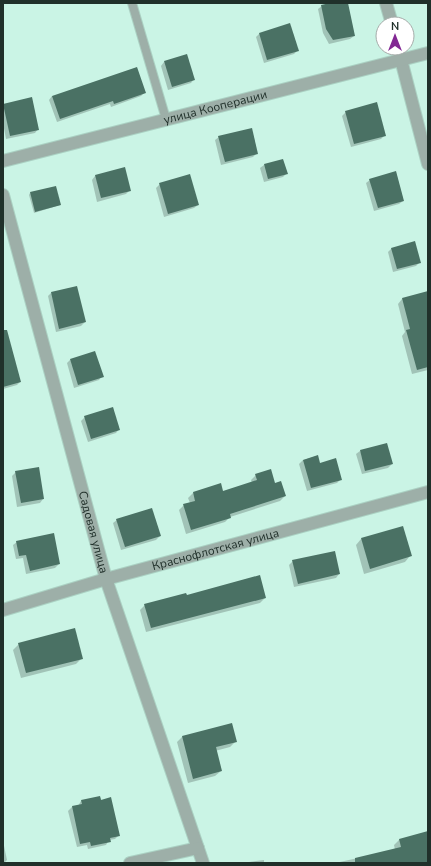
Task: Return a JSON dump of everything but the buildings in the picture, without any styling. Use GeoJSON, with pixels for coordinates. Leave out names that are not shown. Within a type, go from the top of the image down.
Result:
{"type":"FeatureCollection","features":[{"type":"Feature","properties":{"kind":"street"},"geometry":{"type":"LineString","coordinates":[[386,3],[390,16]]}},
{"type":"Feature","properties":{"kind":"street","name":"улица Кооперации"},"geometry":{"type":"LineString","coordinates":[[3,160],[428,53]]}},
{"type":"Feature","properties":{"kind":"street"},"geometry":{"type":"LineString","coordinates":[[401,56],[428,164]]}},
{"type":"Feature","properties":{"kind":"street","name":"Садовая улица"},"geometry":{"type":"LineString","coordinates":[[3,195],[106,579],[203,863]]}},
{"type":"Feature","properties":{"kind":"street","name":"Краснофлотская улица"},"geometry":{"type":"LineString","coordinates":[[3,610],[106,579],[428,492]]}},
{"type":"Feature","properties":{"kind":"street"},"geometry":{"type":"LineString","coordinates":[[130,863],[198,848]]}},
{"type":"Feature","properties":{"kind":"lane"},"geometry":{"type":"LineString","coordinates":[[132,3],[166,119]]}}]}
